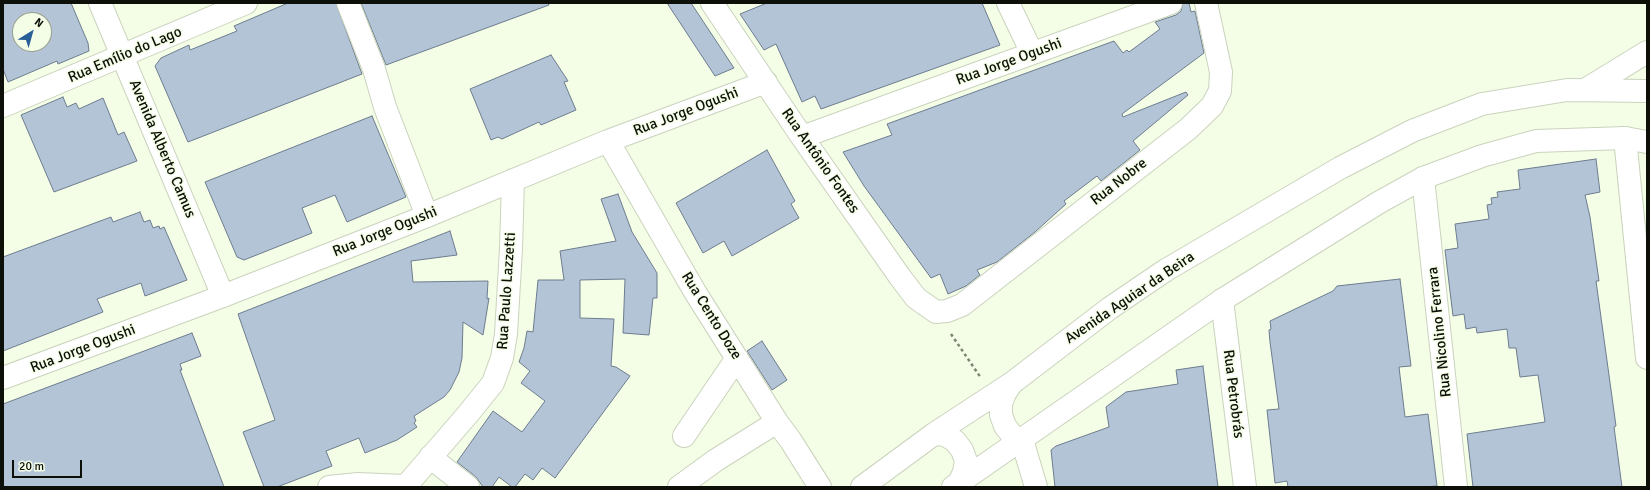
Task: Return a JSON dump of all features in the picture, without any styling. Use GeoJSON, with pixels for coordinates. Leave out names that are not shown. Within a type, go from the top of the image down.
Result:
{"type":"FeatureCollection","features":[{"type":"Feature","properties":{"kind":"street","name":"Avenida Alberto Camus"},"geometry":{"type":"LineString","coordinates":[[100,3],[223,296]]}},
{"type":"Feature","properties":{"kind":"street","name":"Rua Emílio do Lago"},"geometry":{"type":"LineString","coordinates":[[3,106],[246,3]]}},
{"type":"Feature","properties":{"kind":"street"},"geometry":{"type":"LineString","coordinates":[[348,3],[374,69],[384,107],[427,216]]}},
{"type":"Feature","properties":{"kind":"street","name":"Rua Antônio Fontes"},"geometry":{"type":"LineString","coordinates":[[712,3],[802,137],[916,298],[936,312]]}},
{"type":"Feature","properties":{"kind":"street"},"geometry":{"type":"LineString","coordinates":[[1008,3],[1032,53]]}},
{"type":"Feature","properties":{"kind":"street","name":"Rua Jorge Ogushi"},"geometry":{"type":"LineString","coordinates":[[802,137],[1171,3]]}},
{"type":"Feature","properties":{"kind":"street","name":"Rua Nobre"},"geometry":{"type":"LineString","coordinates":[[936,312],[947,311],[962,305],[1188,129],[1212,106],[1220,91],[1222,72],[1206,3]]}},
{"type":"Feature","properties":{"kind":"street"},"geometry":{"type":"LineString","coordinates":[[1585,90],[1647,52]]}},
{"type":"Feature","properties":{"kind":"street","name":"Rua Jorge Ogushi"},"geometry":{"type":"LineString","coordinates":[[3,378],[223,296],[427,216],[608,142],[766,82]]}},
{"type":"Feature","properties":{"kind":"street","name":"Avenida Aguiar da Beira"},"geometry":{"type":"LineString","coordinates":[[862,487],[934,434],[1012,383],[1110,308],[1166,270],[1340,168],[1412,131],[1482,104],[1567,90],[1647,91]]}},
{"type":"Feature","properties":{"kind":"street"},"geometry":{"type":"LineString","coordinates":[[1625,138],[1647,358]]}},
{"type":"Feature","properties":{"kind":"street"},"geometry":{"type":"LineString","coordinates":[[956,485],[1222,300],[1378,203],[1423,178],[1482,156],[1536,141],[1625,138],[1647,142]]}},
{"type":"Feature","properties":{"kind":"street","name":"Rua Cento Doze"},"geometry":{"type":"LineString","coordinates":[[608,142],[653,221],[737,358],[820,487]]}},
{"type":"Feature","properties":{"kind":"street","name":"Rua Nicolino Ferrara"},"geometry":{"type":"LineString","coordinates":[[1423,178],[1456,487]]}},
{"type":"Feature","properties":{"kind":"street","name":"Rua Paulo Lazzetti"},"geometry":{"type":"LineString","coordinates":[[405,487],[430,456],[468,414],[492,383],[502,358],[507,326],[513,180]]}},
{"type":"Feature","properties":{"kind":"street","name":"Rua Petrobrás"},"geometry":{"type":"LineString","coordinates":[[1222,300],[1245,487]]}},
{"type":"Feature","properties":{"kind":"street"},"geometry":{"type":"LineString","coordinates":[[684,436],[737,358]]}},
{"type":"Feature","properties":{"kind":"street"},"geometry":{"type":"LineString","coordinates":[[1012,383],[1005,393],[1001,404],[1001,415],[1008,430],[1022,440],[1036,487]]}},
{"type":"Feature","properties":{"kind":"street"},"geometry":{"type":"LineString","coordinates":[[679,487],[716,460],[777,422]]}},
{"type":"Feature","properties":{"kind":"street"},"geometry":{"type":"LineString","coordinates":[[934,434],[946,435],[955,441],[962,450],[966,461],[964,472],[956,485]]}},
{"type":"Feature","properties":{"kind":"street"},"geometry":{"type":"LineString","coordinates":[[430,456],[468,487]]}},
{"type":"Feature","properties":{"kind":"street"},"geometry":{"type":"LineString","coordinates":[[329,487],[358,484],[405,487]]}},
{"type":"Feature","properties":{"kind":"path"},"geometry":{"type":"LineString","coordinates":[[936,312],[993,396]]}},
{"type":"Feature","properties":{"kind":"building"},"geometry":{"type":"Polygon","coordinates":[[[3,3],[71,3],[88,43],[89,51],[58,64],[57,61],[8,82],[3,69],[3,3]]]}},
{"type":"Feature","properties":{"kind":"building"},"geometry":{"type":"Polygon","coordinates":[[[288,3],[336,3],[362,74],[188,142],[155,66],[161,58],[189,45],[190,50],[237,31],[234,26],[288,3]]]}},
{"type":"Feature","properties":{"kind":"building"},"geometry":{"type":"Polygon","coordinates":[[[361,3],[548,3],[549,5],[386,65],[361,3]]]}},
{"type":"Feature","properties":{"kind":"building"},"geometry":{"type":"Polygon","coordinates":[[[667,3],[691,3],[734,68],[715,76],[667,3]]]}},
{"type":"Feature","properties":{"kind":"building"},"geometry":{"type":"Polygon","coordinates":[[[767,3],[982,3],[1000,45],[821,109],[815,96],[802,102],[776,44],[764,50],[740,14],[767,3]]]}},
{"type":"Feature","properties":{"kind":"building"},"geometry":{"type":"Polygon","coordinates":[[[1183,3],[1189,3],[1191,12],[1195,11],[1204,53],[1122,114],[1123,117],[1186,92],[1188,95],[1133,141],[1140,150],[1101,181],[1097,176],[1064,201],[1066,204],[1035,232],[997,262],[977,270],[980,275],[966,286],[948,294],[940,274],[931,278],[864,186],[843,152],[892,135],[887,124],[1114,41],[1123,53],[1127,50],[1129,52],[1160,29],[1155,22],[1176,15],[1181,11],[1183,3]]]}},
{"type":"Feature","properties":{"kind":"building"},"geometry":{"type":"Polygon","coordinates":[[[551,55],[568,81],[564,82],[576,110],[541,125],[539,122],[502,139],[498,137],[491,140],[470,89],[551,55]]]}},
{"type":"Feature","properties":{"kind":"building"},"geometry":{"type":"Polygon","coordinates":[[[63,97],[67,107],[76,103],[79,109],[103,98],[118,135],[124,132],[137,161],[54,192],[21,115],[63,97]]]}},
{"type":"Feature","properties":{"kind":"building"},"geometry":{"type":"Polygon","coordinates":[[[372,116],[406,197],[347,222],[335,195],[302,208],[312,233],[244,260],[237,257],[205,182],[372,116]]]}},
{"type":"Feature","properties":{"kind":"building"},"geometry":{"type":"Polygon","coordinates":[[[767,150],[795,201],[791,204],[799,218],[732,256],[724,241],[703,253],[676,203],[767,150]]]}},
{"type":"Feature","properties":{"kind":"building"},"geometry":{"type":"Polygon","coordinates":[[[1596,159],[1600,192],[1585,195],[1590,217],[1599,281],[1596,281],[1616,426],[1614,427],[1622,487],[1473,487],[1467,434],[1545,422],[1538,375],[1520,377],[1516,348],[1509,348],[1507,329],[1477,333],[1476,327],[1466,329],[1464,314],[1453,316],[1445,250],[1458,248],[1455,224],[1489,219],[1487,205],[1492,204],[1491,198],[1498,197],[1497,192],[1520,189],[1518,170],[1596,159]]]}},
{"type":"Feature","properties":{"kind":"building"},"geometry":{"type":"Polygon","coordinates":[[[618,194],[632,232],[657,273],[657,298],[653,298],[649,335],[623,333],[625,279],[580,280],[580,318],[614,319],[611,366],[616,367],[630,376],[555,478],[542,468],[533,480],[525,474],[515,487],[512,487],[499,477],[492,487],[483,487],[476,477],[457,462],[493,411],[522,432],[545,401],[521,383],[530,371],[519,362],[524,348],[527,331],[533,332],[538,280],[564,280],[560,251],[616,241],[601,199],[618,194]]]}},
{"type":"Feature","properties":{"kind":"building"},"geometry":{"type":"Polygon","coordinates":[[[140,212],[144,222],[150,220],[153,228],[159,226],[160,229],[164,227],[187,280],[145,296],[141,283],[97,299],[103,312],[3,351],[3,257],[111,217],[113,222],[140,212]]]}},
{"type":"Feature","properties":{"kind":"building"},"geometry":{"type":"Polygon","coordinates":[[[450,231],[457,255],[411,261],[413,282],[488,281],[487,299],[489,298],[483,335],[463,322],[462,358],[459,372],[450,390],[444,397],[414,416],[416,421],[414,423],[417,427],[397,440],[365,453],[359,438],[326,451],[332,466],[277,487],[264,487],[243,432],[275,420],[238,314],[450,231]]]}},
{"type":"Feature","properties":{"kind":"building"},"geometry":{"type":"Polygon","coordinates":[[[1400,279],[1411,366],[1399,367],[1405,417],[1428,414],[1437,486],[1288,487],[1287,481],[1275,483],[1267,410],[1279,409],[1270,342],[1270,321],[1333,291],[1337,286],[1400,279]]]}},
{"type":"Feature","properties":{"kind":"building"},"geometry":{"type":"Polygon","coordinates":[[[192,333],[201,356],[180,364],[182,370],[180,370],[224,487],[3,487],[3,404],[192,333]]]}},
{"type":"Feature","properties":{"kind":"building"},"geometry":{"type":"Polygon","coordinates":[[[762,341],[787,380],[772,390],[747,351],[762,341]]]}},
{"type":"Feature","properties":{"kind":"building"},"geometry":{"type":"Polygon","coordinates":[[[1203,366],[1218,487],[1055,487],[1051,450],[1056,446],[1109,427],[1106,407],[1126,392],[1178,384],[1176,370],[1203,366]]]}}]}
